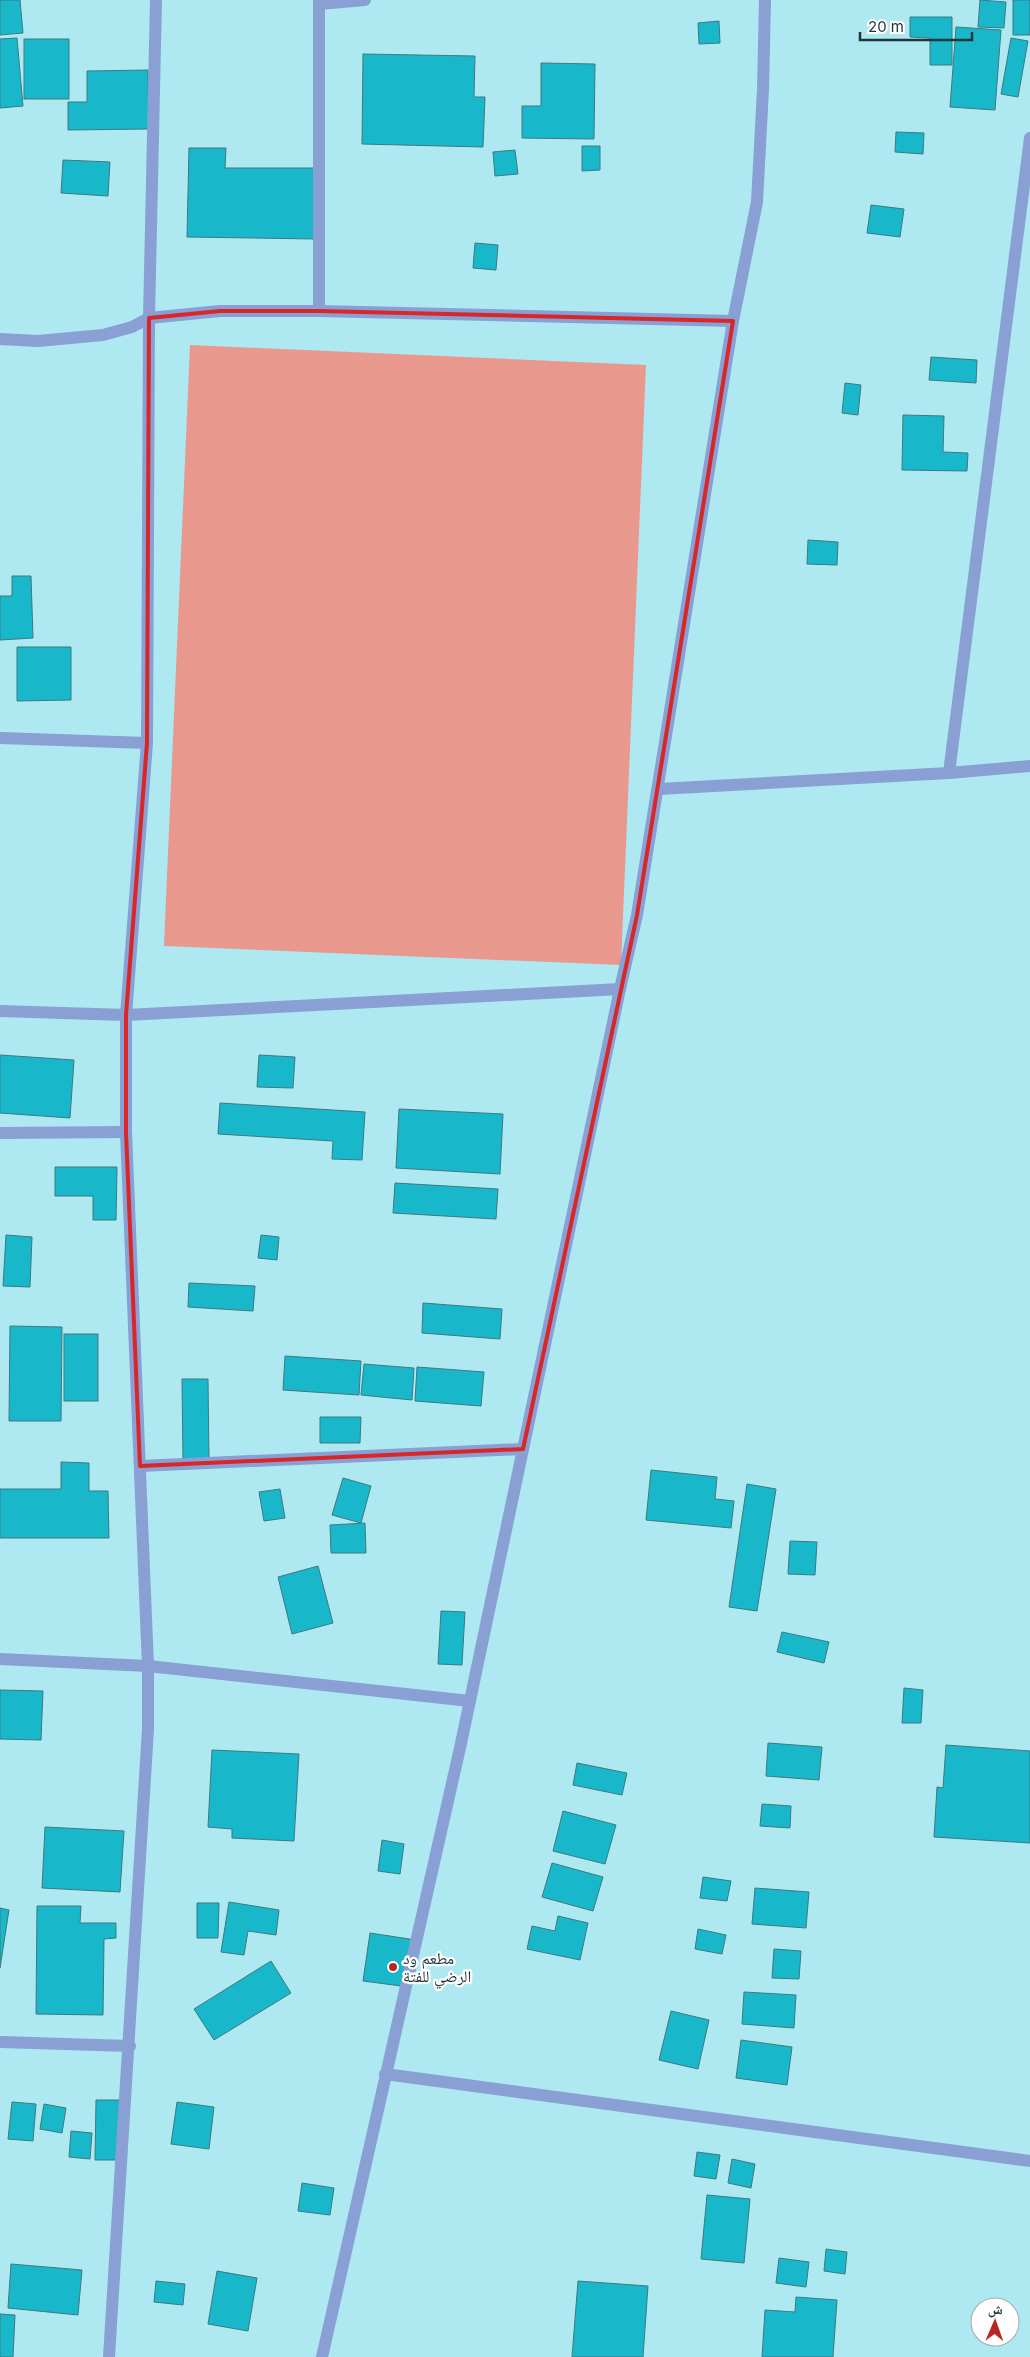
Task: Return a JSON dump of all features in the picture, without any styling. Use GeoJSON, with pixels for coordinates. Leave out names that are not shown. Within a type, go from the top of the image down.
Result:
{"type":"FeatureCollection","features":[{"type":"Feature","properties":{"kind":"street"},"geometry":{"type":"LineString","coordinates":[[109,2357],[130,2046],[148,1729],[148,1666],[126,1132],[126,1015],[147,743],[149,318],[156,0]]}},
{"type":"Feature","properties":{"kind":"street"},"geometry":{"type":"LineString","coordinates":[[319,311],[319,2],[365,0]]}},
{"type":"Feature","properties":{"kind":"street"},"geometry":{"type":"LineString","coordinates":[[322,2357],[470,1701],[637,915],[659,789],[733,322],[757,202],[764,88],[765,0]]}},
{"type":"Feature","properties":{"kind":"street"},"geometry":{"type":"LineString","coordinates":[[949,773],[1030,138]]}},
{"type":"Feature","properties":{"kind":"street"},"geometry":{"type":"LineString","coordinates":[[0,339],[38,341],[103,335],[132,327],[149,318],[220,311],[319,311],[733,322]]}},
{"type":"Feature","properties":{"kind":"street"},"geometry":{"type":"LineString","coordinates":[[0,738],[147,743]]}},
{"type":"Feature","properties":{"kind":"street"},"geometry":{"type":"LineString","coordinates":[[659,789],[949,773],[1030,766]]}},
{"type":"Feature","properties":{"kind":"street"},"geometry":{"type":"LineString","coordinates":[[0,1011],[126,1015],[620,990]]}},
{"type":"Feature","properties":{"kind":"street"},"geometry":{"type":"LineString","coordinates":[[0,1133],[126,1132]]}},
{"type":"Feature","properties":{"kind":"street"},"geometry":{"type":"LineString","coordinates":[[140,1466],[523,1449]]}},
{"type":"Feature","properties":{"kind":"street"},"geometry":{"type":"LineString","coordinates":[[0,1659],[148,1666],[470,1701]]}},
{"type":"Feature","properties":{"kind":"street"},"geometry":{"type":"LineString","coordinates":[[0,2042],[130,2046]]}},
{"type":"Feature","properties":{"kind":"street"},"geometry":{"type":"LineString","coordinates":[[385,2074],[1030,2161]]}},
{"type":"Feature","properties":{"kind":"highlighted area"},"geometry":{"type":"Polygon","coordinates":[[[220,311],[319,311],[733,321],[637,915],[523,1449],[140,1466],[126,1132],[126,1015],[147,743],[149,318],[220,311]]]}},
{"type":"Feature","properties":{"kind":"shaded area"},"geometry":{"type":"Polygon","coordinates":[[[190,345],[646,365],[621,965],[164,946],[190,345]]]}},
{"type":"Feature","properties":{"kind":"building"},"geometry":{"type":"Polygon","coordinates":[[[0,0],[20,0],[23,33],[0,35],[0,0]]]}},
{"type":"Feature","properties":{"kind":"building"},"geometry":{"type":"Polygon","coordinates":[[[980,0],[1006,2],[1004,28],[978,27],[980,0]]]}},
{"type":"Feature","properties":{"kind":"building"},"geometry":{"type":"Polygon","coordinates":[[[1013,0],[1030,0],[1030,35],[1013,35],[1013,0]]]}},
{"type":"Feature","properties":{"kind":"building"},"geometry":{"type":"Polygon","coordinates":[[[910,17],[952,17],[952,65],[930,65],[930,38],[910,37],[910,17]]]}},
{"type":"Feature","properties":{"kind":"building"},"geometry":{"type":"Polygon","coordinates":[[[719,21],[720,43],[699,44],[698,23],[719,21]]]}},
{"type":"Feature","properties":{"kind":"building"},"geometry":{"type":"Polygon","coordinates":[[[956,27],[1001,30],[995,110],[950,107],[956,27]]]}},
{"type":"Feature","properties":{"kind":"building"},"geometry":{"type":"Polygon","coordinates":[[[17,38],[23,106],[0,108],[0,39],[17,38]]]}},
{"type":"Feature","properties":{"kind":"building"},"geometry":{"type":"Polygon","coordinates":[[[1011,38],[1028,41],[1018,97],[1001,94],[1011,38]]]}},
{"type":"Feature","properties":{"kind":"building"},"geometry":{"type":"Polygon","coordinates":[[[24,39],[69,39],[69,99],[24,99],[24,39]]]}},
{"type":"Feature","properties":{"kind":"building"},"geometry":{"type":"Polygon","coordinates":[[[363,54],[475,56],[474,97],[485,97],[483,147],[362,144],[363,54]]]}},
{"type":"Feature","properties":{"kind":"building"},"geometry":{"type":"Polygon","coordinates":[[[541,63],[595,64],[594,139],[522,138],[522,106],[541,106],[541,63]]]}},
{"type":"Feature","properties":{"kind":"building"},"geometry":{"type":"Polygon","coordinates":[[[148,70],[149,129],[68,130],[68,102],[87,102],[87,71],[148,70]]]}},
{"type":"Feature","properties":{"kind":"building"},"geometry":{"type":"Polygon","coordinates":[[[896,132],[924,133],[923,154],[895,152],[896,132]]]}},
{"type":"Feature","properties":{"kind":"building"},"geometry":{"type":"Polygon","coordinates":[[[582,146],[600,146],[600,170],[582,171],[582,146]]]}},
{"type":"Feature","properties":{"kind":"building"},"geometry":{"type":"Polygon","coordinates":[[[189,148],[226,148],[225,168],[317,168],[316,239],[187,237],[189,148]]]}},
{"type":"Feature","properties":{"kind":"building"},"geometry":{"type":"Polygon","coordinates":[[[515,150],[518,174],[495,176],[493,152],[515,150]]]}},
{"type":"Feature","properties":{"kind":"building"},"geometry":{"type":"Polygon","coordinates":[[[63,160],[110,162],[108,196],[61,193],[63,160]]]}},
{"type":"Feature","properties":{"kind":"building"},"geometry":{"type":"Polygon","coordinates":[[[871,205],[904,209],[900,237],[867,233],[871,205]]]}},
{"type":"Feature","properties":{"kind":"building"},"geometry":{"type":"Polygon","coordinates":[[[475,243],[498,245],[496,270],[473,268],[475,243]]]}},
{"type":"Feature","properties":{"kind":"building"},"geometry":{"type":"Polygon","coordinates":[[[931,357],[977,360],[976,383],[929,380],[931,357]]]}},
{"type":"Feature","properties":{"kind":"building"},"geometry":{"type":"Polygon","coordinates":[[[845,383],[861,385],[858,415],[842,413],[845,383]]]}},
{"type":"Feature","properties":{"kind":"building"},"geometry":{"type":"Polygon","coordinates":[[[903,415],[944,416],[943,452],[968,453],[967,471],[902,470],[903,415]]]}},
{"type":"Feature","properties":{"kind":"building"},"geometry":{"type":"Polygon","coordinates":[[[808,540],[838,542],[837,565],[807,564],[808,540]]]}},
{"type":"Feature","properties":{"kind":"building"},"geometry":{"type":"Polygon","coordinates":[[[12,576],[31,576],[33,638],[0,640],[0,596],[12,596],[12,576]]]}},
{"type":"Feature","properties":{"kind":"building"},"geometry":{"type":"Polygon","coordinates":[[[17,647],[71,647],[71,700],[17,701],[17,647]]]}},
{"type":"Feature","properties":{"kind":"building"},"geometry":{"type":"Polygon","coordinates":[[[0,1055],[74,1060],[70,1118],[0,1113],[0,1055]]]}},
{"type":"Feature","properties":{"kind":"building"},"geometry":{"type":"Polygon","coordinates":[[[259,1055],[295,1057],[293,1088],[257,1087],[259,1055]]]}},
{"type":"Feature","properties":{"kind":"building"},"geometry":{"type":"Polygon","coordinates":[[[220,1103],[365,1112],[362,1160],[332,1159],[333,1141],[218,1134],[220,1103]]]}},
{"type":"Feature","properties":{"kind":"building"},"geometry":{"type":"Polygon","coordinates":[[[399,1109],[503,1114],[500,1174],[396,1168],[399,1109]]]}},
{"type":"Feature","properties":{"kind":"building"},"geometry":{"type":"Polygon","coordinates":[[[55,1167],[117,1167],[116,1220],[93,1220],[93,1196],[55,1196],[55,1167]]]}},
{"type":"Feature","properties":{"kind":"building"},"geometry":{"type":"Polygon","coordinates":[[[395,1183],[498,1189],[496,1219],[393,1213],[395,1183]]]}},
{"type":"Feature","properties":{"kind":"building"},"geometry":{"type":"Polygon","coordinates":[[[6,1235],[32,1237],[30,1287],[3,1286],[6,1235]]]}},
{"type":"Feature","properties":{"kind":"building"},"geometry":{"type":"Polygon","coordinates":[[[261,1235],[279,1237],[277,1260],[258,1258],[261,1235]]]}},
{"type":"Feature","properties":{"kind":"building"},"geometry":{"type":"Polygon","coordinates":[[[189,1283],[255,1286],[253,1311],[188,1307],[189,1283]]]}},
{"type":"Feature","properties":{"kind":"building"},"geometry":{"type":"Polygon","coordinates":[[[423,1303],[502,1309],[500,1339],[422,1333],[423,1303]]]}},
{"type":"Feature","properties":{"kind":"building"},"geometry":{"type":"Polygon","coordinates":[[[10,1326],[62,1327],[61,1421],[9,1421],[10,1326]]]}},
{"type":"Feature","properties":{"kind":"building"},"geometry":{"type":"Polygon","coordinates":[[[64,1334],[98,1334],[98,1401],[64,1401],[64,1334]]]}},
{"type":"Feature","properties":{"kind":"building"},"geometry":{"type":"Polygon","coordinates":[[[285,1356],[361,1361],[359,1395],[283,1390],[285,1356]]]}},
{"type":"Feature","properties":{"kind":"building"},"geometry":{"type":"Polygon","coordinates":[[[364,1364],[414,1368],[412,1400],[361,1395],[364,1364]]]}},
{"type":"Feature","properties":{"kind":"building"},"geometry":{"type":"Polygon","coordinates":[[[417,1367],[484,1372],[481,1406],[415,1401],[417,1367]]]}},
{"type":"Feature","properties":{"kind":"building"},"geometry":{"type":"Polygon","coordinates":[[[182,1379],[208,1379],[209,1461],[183,1462],[182,1379]]]}},
{"type":"Feature","properties":{"kind":"building"},"geometry":{"type":"Polygon","coordinates":[[[320,1417],[361,1417],[360,1443],[320,1443],[320,1417]]]}},
{"type":"Feature","properties":{"kind":"building"},"geometry":{"type":"Polygon","coordinates":[[[61,1462],[89,1463],[89,1491],[108,1491],[109,1538],[0,1538],[0,1489],[61,1489],[61,1462]]]}},
{"type":"Feature","properties":{"kind":"building"},"geometry":{"type":"Polygon","coordinates":[[[651,1470],[717,1477],[715,1499],[734,1501],[731,1528],[646,1520],[651,1470]]]}},
{"type":"Feature","properties":{"kind":"building"},"geometry":{"type":"Polygon","coordinates":[[[343,1478],[371,1486],[361,1523],[332,1515],[343,1478]]]}},
{"type":"Feature","properties":{"kind":"building"},"geometry":{"type":"Polygon","coordinates":[[[747,1484],[776,1489],[757,1611],[729,1607],[747,1484]]]}},
{"type":"Feature","properties":{"kind":"building"},"geometry":{"type":"Polygon","coordinates":[[[280,1489],[285,1518],[264,1521],[259,1492],[280,1489]]]}},
{"type":"Feature","properties":{"kind":"building"},"geometry":{"type":"Polygon","coordinates":[[[365,1523],[366,1553],[331,1553],[330,1525],[365,1523]]]}},
{"type":"Feature","properties":{"kind":"building"},"geometry":{"type":"Polygon","coordinates":[[[790,1541],[817,1542],[815,1575],[788,1574],[790,1541]]]}},
{"type":"Feature","properties":{"kind":"building"},"geometry":{"type":"Polygon","coordinates":[[[318,1566],[333,1623],[292,1634],[278,1577],[318,1566]]]}},
{"type":"Feature","properties":{"kind":"building"},"geometry":{"type":"Polygon","coordinates":[[[441,1611],[465,1612],[462,1665],[438,1664],[441,1611]]]}},
{"type":"Feature","properties":{"kind":"building"},"geometry":{"type":"Polygon","coordinates":[[[782,1632],[829,1642],[824,1663],[777,1652],[782,1632]]]}},
{"type":"Feature","properties":{"kind":"building"},"geometry":{"type":"Polygon","coordinates":[[[904,1688],[923,1690],[921,1723],[902,1723],[904,1688]]]}},
{"type":"Feature","properties":{"kind":"building"},"geometry":{"type":"Polygon","coordinates":[[[0,1690],[43,1691],[41,1740],[0,1739],[0,1690]]]}},
{"type":"Feature","properties":{"kind":"building"},"geometry":{"type":"Polygon","coordinates":[[[768,1743],[822,1747],[819,1780],[766,1776],[768,1743]]]}},
{"type":"Feature","properties":{"kind":"building"},"geometry":{"type":"Polygon","coordinates":[[[946,1745],[1030,1751],[1030,1843],[934,1837],[937,1787],[943,1788],[946,1745]]]}},
{"type":"Feature","properties":{"kind":"building"},"geometry":{"type":"Polygon","coordinates":[[[212,1750],[299,1754],[294,1841],[232,1838],[232,1829],[208,1827],[212,1750]]]}},
{"type":"Feature","properties":{"kind":"building"},"geometry":{"type":"Polygon","coordinates":[[[577,1763],[627,1773],[622,1795],[573,1785],[577,1763]]]}},
{"type":"Feature","properties":{"kind":"building"},"geometry":{"type":"Polygon","coordinates":[[[762,1804],[791,1806],[790,1828],[760,1826],[762,1804]]]}},
{"type":"Feature","properties":{"kind":"building"},"geometry":{"type":"Polygon","coordinates":[[[563,1811],[616,1825],[605,1864],[553,1851],[563,1811]]]}},
{"type":"Feature","properties":{"kind":"building"},"geometry":{"type":"Polygon","coordinates":[[[45,1827],[124,1831],[120,1892],[42,1888],[45,1827]]]}},
{"type":"Feature","properties":{"kind":"building"},"geometry":{"type":"Polygon","coordinates":[[[382,1840],[404,1844],[400,1874],[378,1871],[382,1840]]]}},
{"type":"Feature","properties":{"kind":"building"},"geometry":{"type":"Polygon","coordinates":[[[552,1863],[603,1877],[593,1911],[542,1897],[552,1863]]]}},
{"type":"Feature","properties":{"kind":"building"},"geometry":{"type":"Polygon","coordinates":[[[703,1877],[731,1881],[727,1901],[700,1898],[703,1877]]]}},
{"type":"Feature","properties":{"kind":"building"},"geometry":{"type":"Polygon","coordinates":[[[755,1888],[809,1892],[806,1928],[752,1924],[755,1888]]]}},
{"type":"Feature","properties":{"kind":"building"},"geometry":{"type":"Polygon","coordinates":[[[229,1902],[279,1910],[276,1935],[248,1931],[244,1955],[221,1952],[229,1902]]]}},
{"type":"Feature","properties":{"kind":"building"},"geometry":{"type":"Polygon","coordinates":[[[197,1903],[219,1903],[218,1938],[197,1938],[197,1903]]]}},
{"type":"Feature","properties":{"kind":"building"},"geometry":{"type":"Polygon","coordinates":[[[37,1906],[81,1906],[80,1923],[116,1923],[116,1938],[104,1939],[103,2015],[36,2014],[37,1906]]]}},
{"type":"Feature","properties":{"kind":"building"},"geometry":{"type":"Polygon","coordinates":[[[0,1908],[9,1910],[0,1968],[0,1908]]]}},
{"type":"Feature","properties":{"kind":"building"},"geometry":{"type":"Polygon","coordinates":[[[558,1916],[588,1923],[580,1960],[527,1949],[532,1926],[555,1931],[558,1916]]]}},
{"type":"Feature","properties":{"kind":"building"},"geometry":{"type":"Polygon","coordinates":[[[698,1929],[726,1935],[722,1954],[695,1949],[698,1929]]]}},
{"type":"Feature","properties":{"kind":"building"},"geometry":{"type":"Polygon","coordinates":[[[370,1933],[416,1940],[409,1987],[363,1981],[370,1933]]]}},
{"type":"Feature","properties":{"kind":"building"},"geometry":{"type":"Polygon","coordinates":[[[774,1949],[801,1951],[799,1979],[772,1978],[774,1949]]]}},
{"type":"Feature","properties":{"kind":"building"},"geometry":{"type":"Polygon","coordinates":[[[271,1961],[291,1993],[214,2040],[194,2009],[271,1961]]]}},
{"type":"Feature","properties":{"kind":"building"},"geometry":{"type":"Polygon","coordinates":[[[744,1992],[796,1995],[794,2028],[742,2024],[744,1992]]]}},
{"type":"Feature","properties":{"kind":"building"},"geometry":{"type":"Polygon","coordinates":[[[671,2011],[709,2020],[698,2069],[659,2060],[671,2011]]]}},
{"type":"Feature","properties":{"kind":"building"},"geometry":{"type":"Polygon","coordinates":[[[741,2040],[792,2047],[787,2085],[736,2078],[741,2040]]]}},
{"type":"Feature","properties":{"kind":"building"},"geometry":{"type":"Polygon","coordinates":[[[96,2100],[122,2100],[121,2160],[95,2160],[96,2100]]]}},
{"type":"Feature","properties":{"kind":"building"},"geometry":{"type":"Polygon","coordinates":[[[12,2102],[36,2104],[33,2141],[8,2139],[12,2102]]]}},
{"type":"Feature","properties":{"kind":"building"},"geometry":{"type":"Polygon","coordinates":[[[177,2102],[214,2107],[209,2149],[171,2144],[177,2102]]]}},
{"type":"Feature","properties":{"kind":"building"},"geometry":{"type":"Polygon","coordinates":[[[44,2104],[66,2108],[62,2133],[40,2129],[44,2104]]]}},
{"type":"Feature","properties":{"kind":"building"},"geometry":{"type":"Polygon","coordinates":[[[71,2131],[92,2133],[90,2159],[69,2157],[71,2131]]]}},
{"type":"Feature","properties":{"kind":"building"},"geometry":{"type":"Polygon","coordinates":[[[697,2152],[720,2155],[716,2179],[694,2176],[697,2152]]]}},
{"type":"Feature","properties":{"kind":"building"},"geometry":{"type":"Polygon","coordinates":[[[732,2159],[755,2164],[751,2188],[728,2183],[732,2159]]]}},
{"type":"Feature","properties":{"kind":"building"},"geometry":{"type":"Polygon","coordinates":[[[302,2183],[334,2188],[330,2215],[298,2211],[302,2183]]]}},
{"type":"Feature","properties":{"kind":"building"},"geometry":{"type":"Polygon","coordinates":[[[707,2195],[750,2199],[744,2263],[701,2259],[707,2195]]]}},
{"type":"Feature","properties":{"kind":"building"},"geometry":{"type":"Polygon","coordinates":[[[826,2249],[847,2252],[845,2274],[824,2271],[826,2249]]]}},
{"type":"Feature","properties":{"kind":"building"},"geometry":{"type":"Polygon","coordinates":[[[779,2258],[809,2262],[806,2287],[776,2283],[779,2258]]]}},
{"type":"Feature","properties":{"kind":"building"},"geometry":{"type":"Polygon","coordinates":[[[11,2264],[82,2270],[78,2315],[8,2308],[11,2264]]]}},
{"type":"Feature","properties":{"kind":"building"},"geometry":{"type":"Polygon","coordinates":[[[217,2271],[257,2278],[248,2331],[208,2324],[217,2271]]]}},
{"type":"Feature","properties":{"kind":"building"},"geometry":{"type":"Polygon","coordinates":[[[156,2281],[185,2284],[183,2305],[154,2302],[156,2281]]]}},
{"type":"Feature","properties":{"kind":"building"},"geometry":{"type":"Polygon","coordinates":[[[578,2281],[648,2286],[643,2357],[572,2357],[578,2281]]]}},
{"type":"Feature","properties":{"kind":"building"},"geometry":{"type":"Polygon","coordinates":[[[796,2297],[837,2300],[833,2357],[762,2357],[765,2310],[795,2312],[796,2297]]]}},
{"type":"Feature","properties":{"kind":"building"},"geometry":{"type":"Polygon","coordinates":[[[0,2314],[15,2315],[13,2357],[0,2357],[0,2314]]]}},
{"type":"Feature","properties":{"kind":"place","name":"مطعم ود الرضي للفتة"},"geometry":{"type":"Point","coordinates":[393,1967]}}]}
